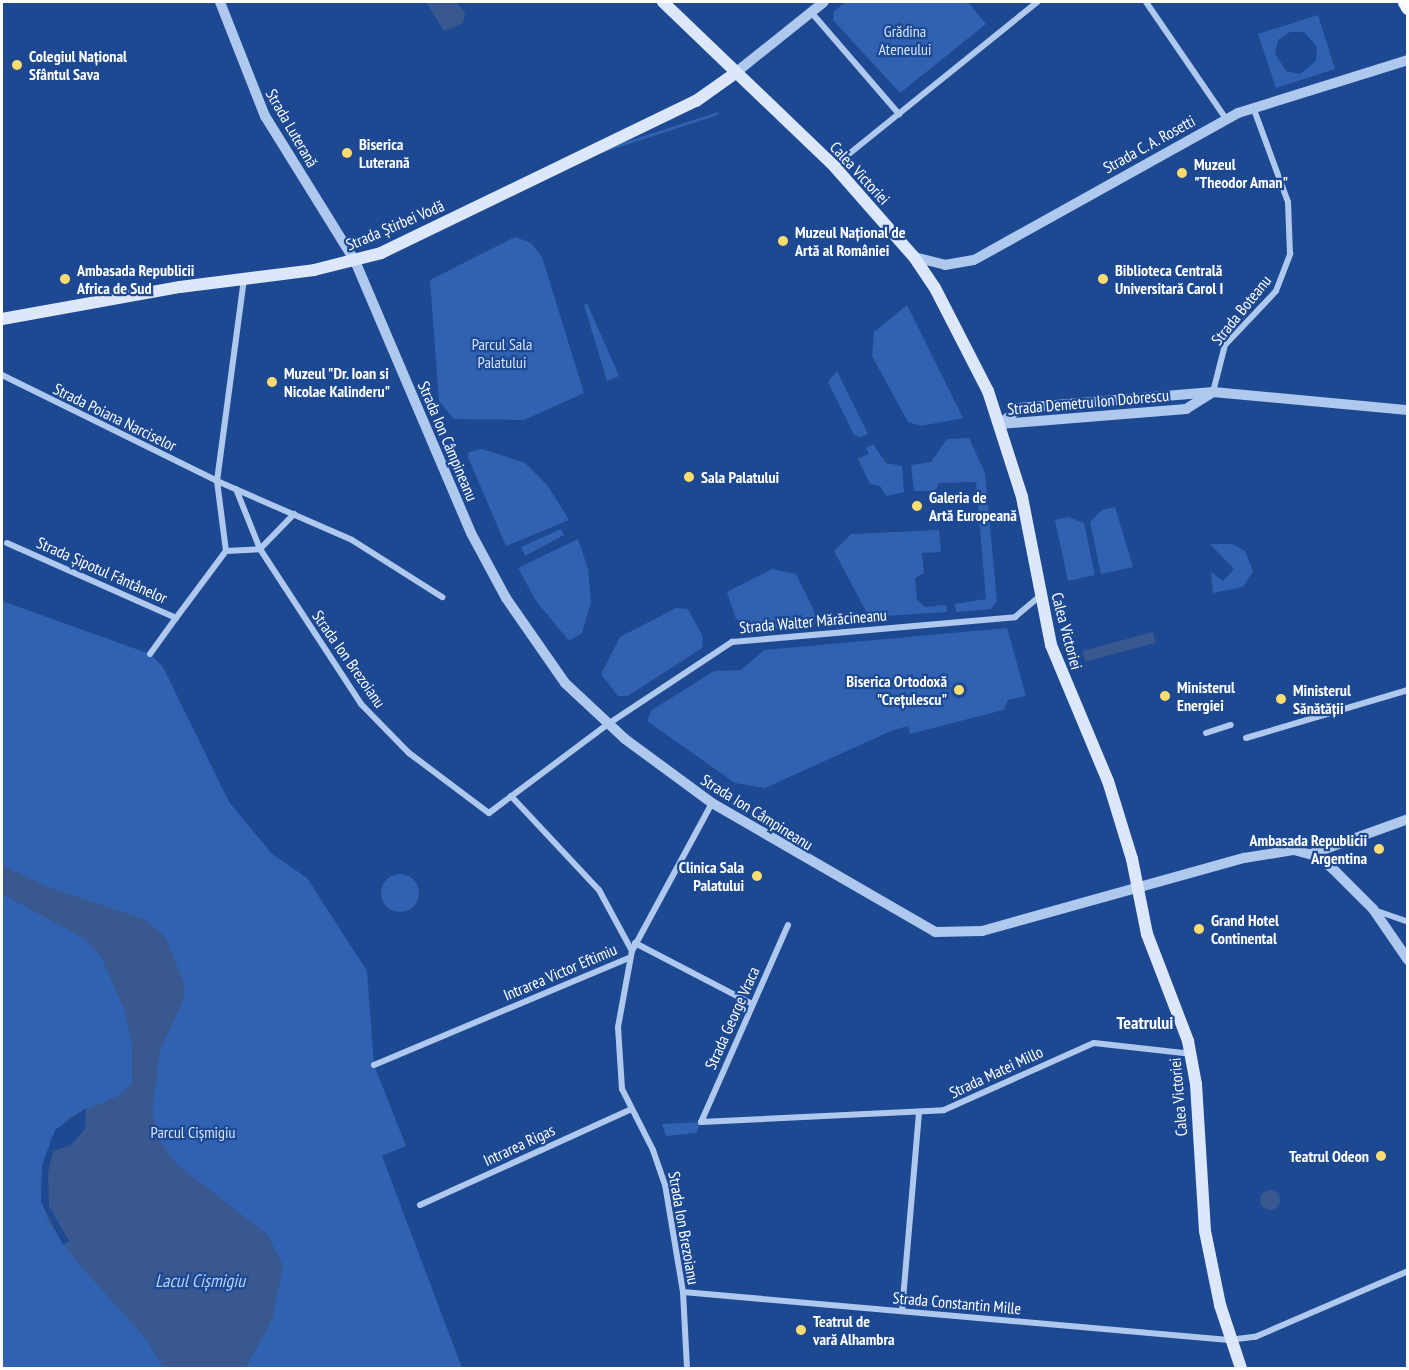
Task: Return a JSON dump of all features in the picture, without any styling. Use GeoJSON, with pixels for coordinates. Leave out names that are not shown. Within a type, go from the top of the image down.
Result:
{"type":"FeatureCollection","features":[{"type":"Feature","properties":{"kind":"main road","name":"Calea Victoriei"},"geometry":{"type":"LineString","coordinates":[[663,2],[735,74],[834,166],[914,257],[974,362],[1000,424],[1026,516],[1040,596],[1061,675],[1108,781],[1138,887],[1147,934],[1192,1054],[1205,1231],[1229,1340],[1241,1368]]}},
{"type":"Feature","properties":{"kind":"main road"},"geometry":{"type":"LineString","coordinates":[[1405,2],[1407,7]]}},
{"type":"Feature","properties":{"kind":"main road","name":"Strada Știrbei Vodă"},"geometry":{"type":"LineString","coordinates":[[2,319],[355,261],[406,242],[696,101],[735,74]]}},
{"type":"Feature","properties":{"kind":"street","name":"Strada Luterană"},"geometry":{"type":"LineString","coordinates":[[220,2],[265,116],[355,261]]}},
{"type":"Feature","properties":{"kind":"street"},"geometry":{"type":"LineString","coordinates":[[735,74],[824,2]]}},
{"type":"Feature","properties":{"kind":"street"},"geometry":{"type":"LineString","coordinates":[[834,166],[1037,2]]}},
{"type":"Feature","properties":{"kind":"street"},"geometry":{"type":"LineString","coordinates":[[1146,2],[1226,119]]}},
{"type":"Feature","properties":{"kind":"street"},"geometry":{"type":"LineString","coordinates":[[811,12],[899,114]]}},
{"type":"Feature","properties":{"kind":"street","name":"Strada C. A. Rosetti"},"geometry":{"type":"LineString","coordinates":[[914,257],[945,265],[974,260],[1226,119],[1252,107],[1407,60]]}},
{"type":"Feature","properties":{"kind":"street","name":"Strada Boteanu"},"geometry":{"type":"LineString","coordinates":[[1213,392],[1225,345],[1276,291],[1291,247],[1288,202],[1252,107]]}},
{"type":"Feature","properties":{"kind":"street","name":"Strada Ion Câmpineanu"},"geometry":{"type":"LineString","coordinates":[[355,261],[471,532],[501,589],[541,652],[608,724],[712,803],[935,932],[982,931],[1274,851],[1311,854],[1407,819]]}},
{"type":"Feature","properties":{"kind":"street"},"geometry":{"type":"LineString","coordinates":[[244,278],[217,481],[226,551],[260,549],[294,514],[394,564],[442,597]]}},
{"type":"Feature","properties":{"kind":"street","name":"Strada Poiana Narciselor"},"geometry":{"type":"LineString","coordinates":[[2,375],[217,481],[294,514]]}},
{"type":"Feature","properties":{"kind":"street","name":"Strada Demetru Ion Dobrescu"},"geometry":{"type":"LineString","coordinates":[[1000,424],[1186,409],[1213,392]]}},
{"type":"Feature","properties":{"kind":"street","name":"Strada Demetru Ion Dobrescu"},"geometry":{"type":"LineString","coordinates":[[1000,424],[1020,408],[1213,392],[1407,410]]}},
{"type":"Feature","properties":{"kind":"street","name":"Strada Ion Brezoianu"},"geometry":{"type":"LineString","coordinates":[[236,489],[260,549],[361,704],[409,753],[489,813]]}},
{"type":"Feature","properties":{"kind":"street","name":"Strada Șipotul Fântânelor"},"geometry":{"type":"LineString","coordinates":[[7,543],[176,618],[226,551]]}},
{"type":"Feature","properties":{"kind":"street","name":"Strada Walter Mărăcineanu"},"geometry":{"type":"LineString","coordinates":[[489,813],[608,724],[732,642],[1015,617],[1040,596]]}},
{"type":"Feature","properties":{"kind":"street"},"geometry":{"type":"LineString","coordinates":[[150,654],[176,618]]}},
{"type":"Feature","properties":{"kind":"street"},"geometry":{"type":"LineString","coordinates":[[1246,738],[1407,690]]}},
{"type":"Feature","properties":{"kind":"street"},"geometry":{"type":"LineString","coordinates":[[1206,733],[1232,725]]}},
{"type":"Feature","properties":{"kind":"street"},"geometry":{"type":"LineString","coordinates":[[512,796],[591,879],[630,954]]}},
{"type":"Feature","properties":{"kind":"street","name":"Intrarea Victor Eftimiu"},"geometry":{"type":"LineString","coordinates":[[374,1065],[630,954],[712,803]]}},
{"type":"Feature","properties":{"kind":"street"},"geometry":{"type":"LineString","coordinates":[[1311,854],[1373,909],[1407,960]]}},
{"type":"Feature","properties":{"kind":"street"},"geometry":{"type":"LineString","coordinates":[[1373,909],[1407,922]]}},
{"type":"Feature","properties":{"kind":"street","name":"Strada George Vraca"},"geometry":{"type":"LineString","coordinates":[[701,1122],[788,925]]}},
{"type":"Feature","properties":{"kind":"street"},"geometry":{"type":"LineString","coordinates":[[635,943],[752,1004]]}},
{"type":"Feature","properties":{"kind":"street","name":"Strada Ion Brezoianu"},"geometry":{"type":"LineString","coordinates":[[630,954],[617,1047],[629,1110],[662,1174],[682,1292],[687,1368]]}},
{"type":"Feature","properties":{"kind":"street","name":"Strada Matei Millo"},"geometry":{"type":"LineString","coordinates":[[701,1122],[919,1112],[955,1107],[1088,1045],[1192,1054]]}},
{"type":"Feature","properties":{"kind":"street","name":"Intrarea Rigas"},"geometry":{"type":"LineString","coordinates":[[420,1205],[629,1110]]}},
{"type":"Feature","properties":{"kind":"street"},"geometry":{"type":"LineString","coordinates":[[902,1311],[919,1112]]}},
{"type":"Feature","properties":{"kind":"street","name":"Strada Constantin Mille"},"geometry":{"type":"LineString","coordinates":[[682,1292],[1229,1340],[1255,1336],[1407,1271]]}},
{"type":"Feature","properties":{"kind":"green space","name":"Grădina Ateneului"},"geometry":{"type":"Polygon","coordinates":[[[846,2],[968,2],[986,24],[900,93],[833,20],[834,11],[846,2]]]}},
{"type":"Feature","properties":{"kind":"green space"},"geometry":{"type":"Polygon","coordinates":[[[1318,15],[1335,69],[1276,88],[1258,34],[1318,15]],[[1290,32],[1278,40],[1275,54],[1286,71],[1300,74],[1316,61],[1317,47],[1304,32],[1290,32]]]}},
{"type":"Feature","properties":{"kind":"green space"},"geometry":{"type":"Polygon","coordinates":[[[718,112],[719,115],[566,165],[565,162],[718,112]]]}},
{"type":"Feature","properties":{"kind":"green space","name":"Parcul Sala Palatului"},"geometry":{"type":"Polygon","coordinates":[[[515,237],[531,243],[542,257],[584,393],[524,420],[454,419],[439,401],[430,280],[515,237]]]}},
{"type":"Feature","properties":{"kind":"green space"},"geometry":{"type":"Polygon","coordinates":[[[587,303],[619,376],[607,381],[584,305],[587,303]]]}},
{"type":"Feature","properties":{"kind":"green space"},"geometry":{"type":"Polygon","coordinates":[[[907,305],[963,418],[921,426],[908,422],[872,356],[874,332],[907,305]]]}},
{"type":"Feature","properties":{"kind":"green space"},"geometry":{"type":"Polygon","coordinates":[[[837,371],[868,434],[861,437],[854,435],[828,382],[837,371]]]}},
{"type":"Feature","properties":{"kind":"green space"},"geometry":{"type":"Polygon","coordinates":[[[969,438],[985,473],[997,601],[991,609],[956,612],[955,604],[986,599],[976,482],[939,483],[935,491],[914,491],[911,465],[931,462],[947,439],[969,438]]]}},
{"type":"Feature","properties":{"kind":"green space"},"geometry":{"type":"Polygon","coordinates":[[[873,444],[886,463],[902,466],[904,492],[886,496],[880,486],[870,484],[858,459],[869,454],[866,448],[873,444]]]}},
{"type":"Feature","properties":{"kind":"green space"},"geometry":{"type":"Polygon","coordinates":[[[482,449],[525,463],[548,486],[569,520],[506,546],[468,457],[469,452],[482,449]]]}},
{"type":"Feature","properties":{"kind":"green space"},"geometry":{"type":"Polygon","coordinates":[[[1115,507],[1133,567],[1101,574],[1090,522],[1102,510],[1115,507]]]}},
{"type":"Feature","properties":{"kind":"green space"},"geometry":{"type":"Polygon","coordinates":[[[1068,517],[1084,523],[1095,575],[1068,581],[1055,520],[1068,517]]]}},
{"type":"Feature","properties":{"kind":"green space"},"geometry":{"type":"Polygon","coordinates":[[[561,529],[564,535],[525,556],[521,547],[561,529]]]}},
{"type":"Feature","properties":{"kind":"green space"},"geometry":{"type":"Polygon","coordinates":[[[939,530],[941,552],[922,553],[924,573],[915,578],[917,600],[925,607],[946,605],[947,612],[869,617],[834,551],[851,534],[939,530]]]}},
{"type":"Feature","properties":{"kind":"green space"},"geometry":{"type":"Polygon","coordinates":[[[578,539],[588,569],[591,602],[582,633],[569,641],[536,601],[518,568],[578,539]]]}},
{"type":"Feature","properties":{"kind":"green space"},"geometry":{"type":"Polygon","coordinates":[[[1210,544],[1232,544],[1245,551],[1253,571],[1243,587],[1213,593],[1211,572],[1223,581],[1234,569],[1210,544]]]}},
{"type":"Feature","properties":{"kind":"green space"},"geometry":{"type":"Polygon","coordinates":[[[772,569],[796,574],[817,617],[814,625],[756,630],[736,619],[727,592],[772,569]]]}},
{"type":"Feature","properties":{"kind":"green space","name":"Parcul Cișmigiu"},"geometry":{"type":"Polygon","coordinates":[[[2,601],[150,654],[163,667],[229,802],[272,854],[307,878],[367,971],[374,1065],[406,1146],[382,1156],[462,1368],[2,1368],[2,601]]]}},
{"type":"Feature","properties":{"kind":"green space"},"geometry":{"type":"Polygon","coordinates":[[[676,608],[688,609],[703,637],[702,648],[628,696],[618,696],[601,674],[620,637],[676,608]]]}},
{"type":"Feature","properties":{"kind":"green space"},"geometry":{"type":"Polygon","coordinates":[[[1007,628],[1026,696],[1008,700],[1003,710],[910,734],[908,726],[891,731],[765,788],[735,783],[647,721],[652,710],[714,671],[741,670],[764,650],[1007,628]]]}},
{"type":"Feature","properties":{"kind":"green space"},"geometry":{"type":"Polygon","coordinates":[[[400,874],[414,879],[419,893],[414,907],[400,912],[386,907],[381,893],[386,879],[400,874]]]}},
{"type":"Feature","properties":{"kind":"green space"},"geometry":{"type":"Polygon","coordinates":[[[701,1122],[696,1133],[666,1136],[662,1124],[701,1122]]]}},
{"type":"Feature","properties":{"kind":"water"},"geometry":{"type":"Polygon","coordinates":[[[426,2],[456,2],[465,13],[463,23],[444,31],[426,2]]]}},
{"type":"Feature","properties":{"kind":"water"},"geometry":{"type":"Polygon","coordinates":[[[1153,632],[1156,643],[1085,662],[1082,651],[1153,632]]]}},
{"type":"Feature","properties":{"kind":"water","name":"Lacul Cișmigiu"},"geometry":{"type":"Polygon","coordinates":[[[2,865],[45,886],[144,919],[166,938],[184,983],[184,998],[160,1051],[152,1113],[161,1142],[176,1164],[267,1234],[283,1265],[273,1317],[246,1368],[163,1367],[146,1339],[76,1261],[48,1222],[40,1188],[52,1136],[69,1117],[118,1096],[132,1084],[132,1045],[124,1009],[101,957],[85,939],[2,894],[2,865]]]}},
{"type":"Feature","properties":{"kind":"water"},"geometry":{"type":"Polygon","coordinates":[[[1270,1190],[1277,1193],[1280,1200],[1277,1207],[1270,1210],[1263,1207],[1260,1200],[1263,1193],[1270,1190]]]}},
{"type":"Feature","properties":{"kind":"pier"},"geometry":{"type":"Polygon","coordinates":[[[86,1108],[85,1129],[71,1145],[53,1151],[48,1173],[49,1206],[69,1241],[63,1245],[41,1202],[42,1165],[55,1130],[86,1108]]]}},
{"type":"Feature","properties":{"kind":"place","name":"Colegiul Național Sfântul Sava"},"geometry":{"type":"Point","coordinates":[17,65]}},
{"type":"Feature","properties":{"kind":"place","name":"Biserica Luterană"},"geometry":{"type":"Point","coordinates":[347,153]}},
{"type":"Feature","properties":{"kind":"place","name":"Muzeul \"Theodor Aman\""},"geometry":{"type":"Point","coordinates":[1182,173]}},
{"type":"Feature","properties":{"kind":"place","name":"Muzeul Național de Artă al României"},"geometry":{"type":"Point","coordinates":[783,241]}},
{"type":"Feature","properties":{"kind":"place","name":"Ambasada Republicii Africa de Sud"},"geometry":{"type":"Point","coordinates":[65,279]}},
{"type":"Feature","properties":{"kind":"place","name":"Biblioteca Centrală Universitară Carol I"},"geometry":{"type":"Point","coordinates":[1103,279]}},
{"type":"Feature","properties":{"kind":"place","name":"Muzeul \"Dr. Ioan si Nicolae Kalinderu\""},"geometry":{"type":"Point","coordinates":[272,382]}},
{"type":"Feature","properties":{"kind":"place","name":"Sala Palatului"},"geometry":{"type":"Point","coordinates":[689,477]}},
{"type":"Feature","properties":{"kind":"place","name":"Galeria de Artă Europeană"},"geometry":{"type":"Point","coordinates":[917,506]}},
{"type":"Feature","properties":{"kind":"place","name":"Biserica Ortodoxă \"Crețulescu\""},"geometry":{"type":"Point","coordinates":[959,690]}},
{"type":"Feature","properties":{"kind":"place","name":"Ministerul Energiei"},"geometry":{"type":"Point","coordinates":[1165,696]}},
{"type":"Feature","properties":{"kind":"place","name":"Ministerul Sănătății"},"geometry":{"type":"Point","coordinates":[1281,699]}},
{"type":"Feature","properties":{"kind":"place","name":"Ambasada Republicii Argentina"},"geometry":{"type":"Point","coordinates":[1379,849]}},
{"type":"Feature","properties":{"kind":"place","name":"Clinica Sala Palatului"},"geometry":{"type":"Point","coordinates":[757,876]}},
{"type":"Feature","properties":{"kind":"place","name":"Grand Hotel Continental"},"geometry":{"type":"Point","coordinates":[1199,929]}},
{"type":"Feature","properties":{"kind":"place","name":"Teatrul Odeon"},"geometry":{"type":"Point","coordinates":[1381,1156]}},
{"type":"Feature","properties":{"kind":"place","name":"Teatrul de vară Alhambra"},"geometry":{"type":"Point","coordinates":[801,1330]}},
{"type":"Feature","properties":{"kind":"district","name":"Teatrului"},"geometry":{"type":"Point","coordinates":[1145,1023]}}]}
